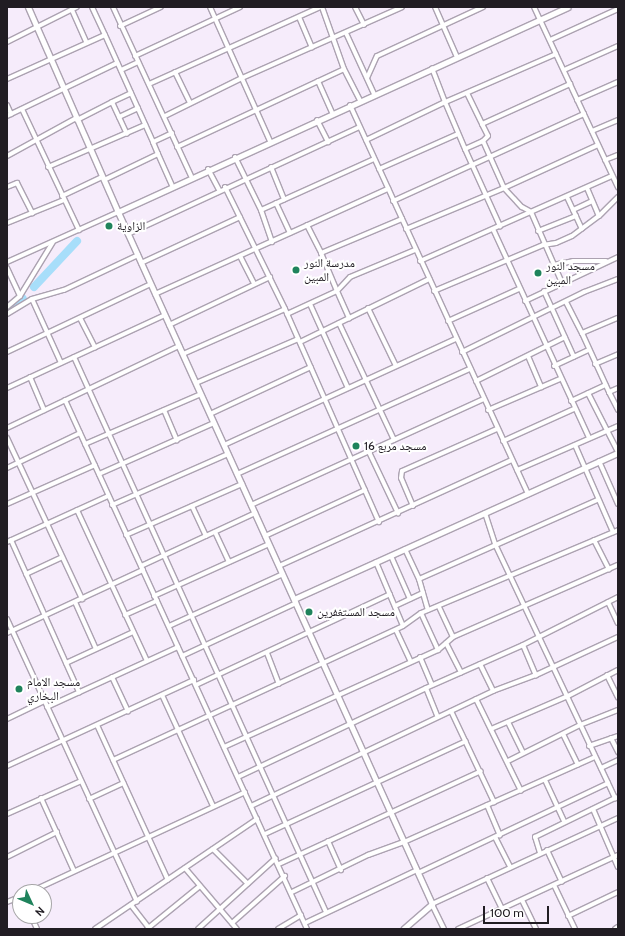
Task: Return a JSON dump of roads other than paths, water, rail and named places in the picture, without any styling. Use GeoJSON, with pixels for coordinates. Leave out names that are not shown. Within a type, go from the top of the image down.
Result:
{"type":"FeatureCollection","features":[{"type":"Feature","properties":{"kind":"street"},"geometry":{"type":"LineString","coordinates":[[28,7],[90,150],[444,929]]}},
{"type":"Feature","properties":{"kind":"street"},"geometry":{"type":"LineString","coordinates":[[7,42],[78,7]]}},
{"type":"Feature","properties":{"kind":"street"},"geometry":{"type":"LineString","coordinates":[[92,7],[172,185]]}},
{"type":"Feature","properties":{"kind":"street"},"geometry":{"type":"LineString","coordinates":[[113,7],[120,26],[165,116],[177,147],[191,176]]}},
{"type":"Feature","properties":{"kind":"street"},"geometry":{"type":"LineString","coordinates":[[120,26],[161,7]]}},
{"type":"Feature","properties":{"kind":"street"},"geometry":{"type":"LineString","coordinates":[[210,7],[257,108],[270,141]]}},
{"type":"Feature","properties":{"kind":"street"},"geometry":{"type":"LineString","coordinates":[[135,56],[240,7]]}},
{"type":"Feature","properties":{"kind":"street"},"geometry":{"type":"LineString","coordinates":[[149,84],[321,7],[344,69],[360,100]]}},
{"type":"Feature","properties":{"kind":"street"},"geometry":{"type":"LineString","coordinates":[[355,7],[364,25]]}},
{"type":"Feature","properties":{"kind":"street"},"geometry":{"type":"LineString","coordinates":[[165,116],[242,78],[402,7]]}},
{"type":"Feature","properties":{"kind":"street"},"geometry":{"type":"LineString","coordinates":[[434,7],[456,57]]}},
{"type":"Feature","properties":{"kind":"street"},"geometry":{"type":"LineString","coordinates":[[367,78],[377,56],[483,7]]}},
{"type":"Feature","properties":{"kind":"street"},"geometry":{"type":"LineString","coordinates":[[534,7],[618,188]]}},
{"type":"Feature","properties":{"kind":"street"},"geometry":{"type":"LineString","coordinates":[[7,262],[118,212],[235,156],[568,7]]}},
{"type":"Feature","properties":{"kind":"street"},"geometry":{"type":"LineString","coordinates":[[550,40],[618,9]]}},
{"type":"Feature","properties":{"kind":"street"},"geometry":{"type":"LineString","coordinates":[[72,10],[87,43]]}},
{"type":"Feature","properties":{"kind":"street"},"geometry":{"type":"LineString","coordinates":[[299,17],[312,47]]}},
{"type":"Feature","properties":{"kind":"street"},"geometry":{"type":"LineString","coordinates":[[346,33],[374,94]]}},
{"type":"Feature","properties":{"kind":"street"},"geometry":{"type":"LineString","coordinates":[[8,77],[105,35]]}},
{"type":"Feature","properties":{"kind":"street"},"geometry":{"type":"LineString","coordinates":[[564,70],[618,46]]}},
{"type":"Feature","properties":{"kind":"street"},"geometry":{"type":"LineString","coordinates":[[366,140],[445,102],[556,54]]}},
{"type":"Feature","properties":{"kind":"street"},"geometry":{"type":"LineString","coordinates":[[120,70],[138,62]]}},
{"type":"Feature","properties":{"kind":"street"},"geometry":{"type":"LineString","coordinates":[[7,105],[9,115],[117,63]]}},
{"type":"Feature","properties":{"kind":"street"},"geometry":{"type":"LineString","coordinates":[[432,68],[458,134],[500,226]]}},
{"type":"Feature","properties":{"kind":"street"},"geometry":{"type":"LineString","coordinates":[[177,147],[257,108],[344,69]]}},
{"type":"Feature","properties":{"kind":"street"},"geometry":{"type":"LineString","coordinates":[[175,72],[190,103]]}},
{"type":"Feature","properties":{"kind":"street"},"geometry":{"type":"LineString","coordinates":[[318,81],[332,113]]}},
{"type":"Feature","properties":{"kind":"street"},"geometry":{"type":"LineString","coordinates":[[578,100],[618,82]]}},
{"type":"Feature","properties":{"kind":"street"},"geometry":{"type":"LineString","coordinates":[[482,124],[570,84]]}},
{"type":"Feature","properties":{"kind":"street"},"geometry":{"type":"LineString","coordinates":[[7,156],[77,119],[131,93]]}},
{"type":"Feature","properties":{"kind":"street"},"geometry":{"type":"LineString","coordinates":[[465,149],[483,141],[488,136],[467,93]]}},
{"type":"Feature","properties":{"kind":"street"},"geometry":{"type":"LineString","coordinates":[[112,102],[127,134]]}},
{"type":"Feature","properties":{"kind":"street"},"geometry":{"type":"LineString","coordinates":[[350,105],[502,441],[528,494]]}},
{"type":"Feature","properties":{"kind":"street"},"geometry":{"type":"LineString","coordinates":[[119,117],[138,108]]}},
{"type":"Feature","properties":{"kind":"street"},"geometry":{"type":"LineString","coordinates":[[22,109],[48,168],[79,230]]}},
{"type":"Feature","properties":{"kind":"street"},"geometry":{"type":"LineString","coordinates":[[393,201],[584,114]]}},
{"type":"Feature","properties":{"kind":"street"},"geometry":{"type":"LineString","coordinates":[[317,120],[328,142]]}},
{"type":"Feature","properties":{"kind":"street"},"geometry":{"type":"LineString","coordinates":[[592,131],[618,120]]}},
{"type":"Feature","properties":{"kind":"street"},"geometry":{"type":"LineString","coordinates":[[48,168],[145,125]]}},
{"type":"Feature","properties":{"kind":"street"},"geometry":{"type":"LineString","coordinates":[[128,234],[225,187],[328,142],[360,126]]}},
{"type":"Feature","properties":{"kind":"street"},"geometry":{"type":"LineString","coordinates":[[153,142],[172,133]]}},
{"type":"Feature","properties":{"kind":"street"},"geometry":{"type":"LineString","coordinates":[[379,169],[458,134]]}},
{"type":"Feature","properties":{"kind":"street"},"geometry":{"type":"LineString","coordinates":[[483,141],[504,188],[522,207],[531,212],[543,245],[562,283]]}},
{"type":"Feature","properties":{"kind":"street"},"geometry":{"type":"LineString","coordinates":[[406,229],[486,196],[598,145]]}},
{"type":"Feature","properties":{"kind":"street"},"geometry":{"type":"LineString","coordinates":[[7,223],[32,213],[103,178],[158,154]]}},
{"type":"Feature","properties":{"kind":"street"},"geometry":{"type":"LineString","coordinates":[[605,160],[618,155]]}},
{"type":"Feature","properties":{"kind":"street"},"geometry":{"type":"LineString","coordinates":[[235,156],[261,210],[272,242]]}},
{"type":"Feature","properties":{"kind":"street"},"geometry":{"type":"LineString","coordinates":[[261,210],[374,159]]}},
{"type":"Feature","properties":{"kind":"street"},"geometry":{"type":"LineString","coordinates":[[271,167],[284,200]]}},
{"type":"Feature","properties":{"kind":"street"},"geometry":{"type":"LineString","coordinates":[[208,169],[219,190]]}},
{"type":"Feature","properties":{"kind":"street"},"geometry":{"type":"LineString","coordinates":[[420,261],[612,176]]}},
{"type":"Feature","properties":{"kind":"street"},"geometry":{"type":"LineString","coordinates":[[7,187],[17,183],[32,213]]}},
{"type":"Feature","properties":{"kind":"street"},"geometry":{"type":"LineString","coordinates":[[225,187],[257,248],[312,367],[379,522]]}},
{"type":"Feature","properties":{"kind":"street"},"geometry":{"type":"LineString","coordinates":[[587,188],[599,216]]}},
{"type":"Feature","properties":{"kind":"street"},"geometry":{"type":"LineString","coordinates":[[155,294],[388,189]]}},
{"type":"Feature","properties":{"kind":"street"},"geometry":{"type":"LineString","coordinates":[[567,197],[582,229]]}},
{"type":"Feature","properties":{"kind":"street"},"geometry":{"type":"LineString","coordinates":[[434,291],[543,245],[556,243],[582,229],[599,216],[618,197]]}},
{"type":"Feature","properties":{"kind":"street"},"geometry":{"type":"LineString","coordinates":[[573,210],[592,201]]}},
{"type":"Feature","properties":{"kind":"street"},"geometry":{"type":"LineString","coordinates":[[276,203],[290,233]]}},
{"type":"Feature","properties":{"kind":"street"},"geometry":{"type":"LineString","coordinates":[[538,231],[576,216]]}},
{"type":"Feature","properties":{"kind":"street"},"geometry":{"type":"LineString","coordinates":[[141,263],[240,217]]}},
{"type":"Feature","properties":{"kind":"street"},"geometry":{"type":"LineString","coordinates":[[320,253],[402,219]]}},
{"type":"Feature","properties":{"kind":"street"},"geometry":{"type":"LineString","coordinates":[[307,225],[349,318]]}},
{"type":"Feature","properties":{"kind":"street"},"geometry":{"type":"LineString","coordinates":[[493,229],[554,366],[589,438]]}},
{"type":"Feature","properties":{"kind":"street"},"geometry":{"type":"LineString","coordinates":[[7,307],[20,296],[53,242]]}},
{"type":"Feature","properties":{"kind":"street"},"geometry":{"type":"LineString","coordinates":[[287,314],[337,290],[350,277],[415,250]]}},
{"type":"Feature","properties":{"kind":"street"},"geometry":{"type":"LineString","coordinates":[[7,314],[32,299],[64,290],[138,255]]}},
{"type":"Feature","properties":{"kind":"street"},"geometry":{"type":"LineString","coordinates":[[240,256],[254,284]]}},
{"type":"Feature","properties":{"kind":"street"},"geometry":{"type":"LineString","coordinates":[[525,301],[618,257]]}},
{"type":"Feature","properties":{"kind":"street"},"geometry":{"type":"LineString","coordinates":[[553,265],[573,262],[609,261]]}},
{"type":"Feature","properties":{"kind":"street"},"geometry":{"type":"LineString","coordinates":[[7,268],[20,296]]}},
{"type":"Feature","properties":{"kind":"street"},"geometry":{"type":"LineString","coordinates":[[169,325],[270,277]]}},
{"type":"Feature","properties":{"kind":"street"},"geometry":{"type":"LineString","coordinates":[[196,383],[299,340],[323,332],[368,308],[429,279]]}},
{"type":"Feature","properties":{"kind":"street"},"geometry":{"type":"LineString","coordinates":[[462,352],[552,308],[618,279]]}},
{"type":"Feature","properties":{"kind":"street"},"geometry":{"type":"LineString","coordinates":[[7,352],[151,284]]}},
{"type":"Feature","properties":{"kind":"street"},"geometry":{"type":"LineString","coordinates":[[448,321],[519,289]]}},
{"type":"Feature","properties":{"kind":"street"},"geometry":{"type":"LineString","coordinates":[[544,291],[574,357]]}},
{"type":"Feature","properties":{"kind":"street"},"geometry":{"type":"LineString","coordinates":[[32,299],[61,363]]}},
{"type":"Feature","properties":{"kind":"street"},"geometry":{"type":"LineString","coordinates":[[566,302],[618,410]]}},
{"type":"Feature","properties":{"kind":"street"},"geometry":{"type":"LineString","coordinates":[[310,304],[348,388]]}},
{"type":"Feature","properties":{"kind":"street"},"geometry":{"type":"LineString","coordinates":[[368,308],[396,366]]}},
{"type":"Feature","properties":{"kind":"street"},"geometry":{"type":"LineString","coordinates":[[183,354],[285,309]]}},
{"type":"Feature","properties":{"kind":"street"},"geometry":{"type":"LineString","coordinates":[[7,388],[165,315]]}},
{"type":"Feature","properties":{"kind":"street"},"geometry":{"type":"LineString","coordinates":[[80,318],[95,347]]}},
{"type":"Feature","properties":{"kind":"street"},"geometry":{"type":"LineString","coordinates":[[582,333],[618,318]]}},
{"type":"Feature","properties":{"kind":"street"},"geometry":{"type":"LineString","coordinates":[[339,323],[379,411],[394,440]]}},
{"type":"Feature","properties":{"kind":"street"},"geometry":{"type":"LineString","coordinates":[[476,381],[565,337]]}},
{"type":"Feature","properties":{"kind":"street"},"geometry":{"type":"LineString","coordinates":[[224,445],[456,339]]}},
{"type":"Feature","properties":{"kind":"street"},"geometry":{"type":"LineString","coordinates":[[7,428],[179,346]]}},
{"type":"Feature","properties":{"kind":"street"},"geometry":{"type":"LineString","coordinates":[[554,366],[589,350]]}},
{"type":"Feature","properties":{"kind":"street"},"geometry":{"type":"LineString","coordinates":[[595,364],[618,354]]}},
{"type":"Feature","properties":{"kind":"street"},"geometry":{"type":"LineString","coordinates":[[528,356],[541,387]]}},
{"type":"Feature","properties":{"kind":"street"},"geometry":{"type":"LineString","coordinates":[[74,357],[311,883],[326,912]]}},
{"type":"Feature","properties":{"kind":"street"},"geometry":{"type":"LineString","coordinates":[[210,414],[312,367]]}},
{"type":"Feature","properties":{"kind":"street"},"geometry":{"type":"LineString","coordinates":[[237,474],[339,430],[470,369]]}},
{"type":"Feature","properties":{"kind":"street"},"geometry":{"type":"LineString","coordinates":[[30,377],[44,410]]}},
{"type":"Feature","properties":{"kind":"street"},"geometry":{"type":"LineString","coordinates":[[488,410],[560,379]]}},
{"type":"Feature","properties":{"kind":"street"},"geometry":{"type":"LineString","coordinates":[[571,401],[606,385]]}},
{"type":"Feature","properties":{"kind":"street"},"geometry":{"type":"LineString","coordinates":[[609,392],[618,388]]}},
{"type":"Feature","properties":{"kind":"street"},"geometry":{"type":"LineString","coordinates":[[182,656],[376,562],[618,452],[588,393]]}},
{"type":"Feature","properties":{"kind":"street"},"geometry":{"type":"LineString","coordinates":[[85,444],[201,394]]}},
{"type":"Feature","properties":{"kind":"street"},"geometry":{"type":"LineString","coordinates":[[65,400],[257,819],[285,876],[307,929]]}},
{"type":"Feature","properties":{"kind":"street"},"geometry":{"type":"LineString","coordinates":[[251,505],[484,400]]}},
{"type":"Feature","properties":{"kind":"street"},"geometry":{"type":"LineString","coordinates":[[502,441],[574,409]]}},
{"type":"Feature","properties":{"kind":"street"},"geometry":{"type":"LineString","coordinates":[[164,410],[177,440]]}},
{"type":"Feature","properties":{"kind":"street"},"geometry":{"type":"LineString","coordinates":[[99,474],[214,424]]}},
{"type":"Feature","properties":{"kind":"street"},"geometry":{"type":"LineString","coordinates":[[517,470],[618,426]]}},
{"type":"Feature","properties":{"kind":"street"},"geometry":{"type":"LineString","coordinates":[[413,506],[400,478],[402,471],[497,429]]}},
{"type":"Feature","properties":{"kind":"street"},"geometry":{"type":"LineString","coordinates":[[7,468],[80,433]]}},
{"type":"Feature","properties":{"kind":"street"},"geometry":{"type":"LineString","coordinates":[[7,438],[82,599]]}},
{"type":"Feature","properties":{"kind":"street"},"geometry":{"type":"LineString","coordinates":[[575,445],[597,500],[613,532]]}},
{"type":"Feature","properties":{"kind":"street"},"geometry":{"type":"LineString","coordinates":[[369,452],[398,513]]}},
{"type":"Feature","properties":{"kind":"street"},"geometry":{"type":"LineString","coordinates":[[112,504],[228,454]]}},
{"type":"Feature","properties":{"kind":"street"},"geometry":{"type":"LineString","coordinates":[[279,566],[379,522],[512,460]]}},
{"type":"Feature","properties":{"kind":"street"},"geometry":{"type":"LineString","coordinates":[[598,461],[616,492],[618,504]]}},
{"type":"Feature","properties":{"kind":"street"},"geometry":{"type":"LineString","coordinates":[[7,504],[95,465]]}},
{"type":"Feature","properties":{"kind":"street"},"geometry":{"type":"LineString","coordinates":[[126,535],[242,484]]}},
{"type":"Feature","properties":{"kind":"street"},"geometry":{"type":"LineString","coordinates":[[266,536],[365,490]]}},
{"type":"Feature","properties":{"kind":"street"},"geometry":{"type":"LineString","coordinates":[[79,692],[26,574],[9,541],[108,496]]}},
{"type":"Feature","properties":{"kind":"street"},"geometry":{"type":"LineString","coordinates":[[419,579],[597,500]]}},
{"type":"Feature","properties":{"kind":"street"},"geometry":{"type":"LineString","coordinates":[[192,506],[206,536]]}},
{"type":"Feature","properties":{"kind":"street"},"geometry":{"type":"LineString","coordinates":[[77,510],[110,586],[147,661]]}},
{"type":"Feature","properties":{"kind":"street"},"geometry":{"type":"LineString","coordinates":[[7,633],[110,586],[164,556],[255,513]]}},
{"type":"Feature","properties":{"kind":"street"},"geometry":{"type":"LineString","coordinates":[[485,513],[495,544],[555,667],[589,746],[616,797],[593,809],[564,820],[534,838],[540,853]]}},
{"type":"Feature","properties":{"kind":"street"},"geometry":{"type":"LineString","coordinates":[[114,760],[396,630],[421,613],[439,607],[618,530]]}},
{"type":"Feature","properties":{"kind":"street"},"geometry":{"type":"LineString","coordinates":[[215,532],[229,562]]}},
{"type":"Feature","properties":{"kind":"street"},"geometry":{"type":"LineString","coordinates":[[594,540],[609,569]]}},
{"type":"Feature","properties":{"kind":"street"},"geometry":{"type":"LineString","coordinates":[[154,596],[269,544]]}},
{"type":"Feature","properties":{"kind":"street"},"geometry":{"type":"LineString","coordinates":[[405,549],[419,579],[428,610]]}},
{"type":"Feature","properties":{"kind":"street"},"geometry":{"type":"LineString","coordinates":[[391,556],[410,599]]}},
{"type":"Feature","properties":{"kind":"street"},"geometry":{"type":"LineString","coordinates":[[26,574],[62,558]]}},
{"type":"Feature","properties":{"kind":"street"},"geometry":{"type":"LineString","coordinates":[[376,562],[403,626]]}},
{"type":"Feature","properties":{"kind":"street"},"geometry":{"type":"LineString","coordinates":[[224,747],[410,660],[438,650],[453,637],[618,566]]}},
{"type":"Feature","properties":{"kind":"street"},"geometry":{"type":"LineString","coordinates":[[168,626],[283,574]]}},
{"type":"Feature","properties":{"kind":"street"},"geometry":{"type":"LineString","coordinates":[[395,606],[423,593]]}},
{"type":"Feature","properties":{"kind":"street"},"geometry":{"type":"LineString","coordinates":[[196,685],[310,633],[390,594]]}},
{"type":"Feature","properties":{"kind":"street"},"geometry":{"type":"LineString","coordinates":[[238,777],[351,725],[432,685],[540,637],[618,597]]}},
{"type":"Feature","properties":{"kind":"street"},"geometry":{"type":"LineString","coordinates":[[125,615],[157,600]]}},
{"type":"Feature","properties":{"kind":"street"},"geometry":{"type":"LineString","coordinates":[[75,602],[96,649]]}},
{"type":"Feature","properties":{"kind":"street"},"geometry":{"type":"LineString","coordinates":[[608,602],[618,623]]}},
{"type":"Feature","properties":{"kind":"street"},"geometry":{"type":"LineString","coordinates":[[439,607],[453,637]]}},
{"type":"Feature","properties":{"kind":"street"},"geometry":{"type":"LineString","coordinates":[[421,613],[438,650]]}},
{"type":"Feature","properties":{"kind":"street"},"geometry":{"type":"LineString","coordinates":[[7,619],[137,901]]}},
{"type":"Feature","properties":{"kind":"street"},"geometry":{"type":"LineString","coordinates":[[396,630],[410,660]]}},
{"type":"Feature","properties":{"kind":"street"},"geometry":{"type":"LineString","coordinates":[[66,663],[133,632]]}},
{"type":"Feature","properties":{"kind":"street"},"geometry":{"type":"LineString","coordinates":[[251,806],[364,754],[493,691],[555,667],[618,637]]}},
{"type":"Feature","properties":{"kind":"street"},"geometry":{"type":"LineString","coordinates":[[446,643],[461,672]]}},
{"type":"Feature","properties":{"kind":"street"},"geometry":{"type":"LineString","coordinates":[[523,645],[536,675]]}},
{"type":"Feature","properties":{"kind":"street"},"geometry":{"type":"LineString","coordinates":[[47,707],[178,647]]}},
{"type":"Feature","properties":{"kind":"street"},"geometry":{"type":"LineString","coordinates":[[266,653],[279,684]]}},
{"type":"Feature","properties":{"kind":"street"},"geometry":{"type":"LineString","coordinates":[[420,657],[432,685]]}},
{"type":"Feature","properties":{"kind":"street"},"geometry":{"type":"LineString","coordinates":[[480,664],[493,691]]}},
{"type":"Feature","properties":{"kind":"street"},"geometry":{"type":"LineString","coordinates":[[491,729],[568,696],[618,670]]}},
{"type":"Feature","properties":{"kind":"street"},"geometry":{"type":"LineString","coordinates":[[607,675],[618,698]]}},
{"type":"Feature","properties":{"kind":"street"},"geometry":{"type":"LineString","coordinates":[[112,677],[128,710]]}},
{"type":"Feature","properties":{"kind":"street"},"geometry":{"type":"LineString","coordinates":[[7,766],[194,680]]}},
{"type":"Feature","properties":{"kind":"street"},"geometry":{"type":"LineString","coordinates":[[426,688],[438,717]]}},
{"type":"Feature","properties":{"kind":"street"},"geometry":{"type":"LineString","coordinates":[[162,695],[213,806]]}},
{"type":"Feature","properties":{"kind":"street"},"geometry":{"type":"LineString","coordinates":[[476,699],[508,761],[521,791]]}},
{"type":"Feature","properties":{"kind":"street"},"geometry":{"type":"LineString","coordinates":[[7,718],[44,701]]}},
{"type":"Feature","properties":{"kind":"street"},"geometry":{"type":"LineString","coordinates":[[508,761],[580,725],[618,710]]}},
{"type":"Feature","properties":{"kind":"street"},"geometry":{"type":"LineString","coordinates":[[451,711],[481,771],[494,802]]}},
{"type":"Feature","properties":{"kind":"street"},"geometry":{"type":"LineString","coordinates":[[508,722],[523,753]]}},
{"type":"Feature","properties":{"kind":"street"},"geometry":{"type":"LineString","coordinates":[[97,725],[168,880]]}},
{"type":"Feature","properties":{"kind":"street"},"geometry":{"type":"LineString","coordinates":[[563,734],[578,765]]}},
{"type":"Feature","properties":{"kind":"street"},"geometry":{"type":"LineString","coordinates":[[589,746],[618,736]]}},
{"type":"Feature","properties":{"kind":"street"},"geometry":{"type":"LineString","coordinates":[[611,738],[618,752]]}},
{"type":"Feature","properties":{"kind":"street"},"geometry":{"type":"LineString","coordinates":[[265,834],[378,784],[466,741]]}},
{"type":"Feature","properties":{"kind":"street"},"geometry":{"type":"LineString","coordinates":[[292,892],[341,870],[368,855],[404,842],[595,757]]}},
{"type":"Feature","properties":{"kind":"street"},"geometry":{"type":"LineString","coordinates":[[601,768],[618,760]]}},
{"type":"Feature","properties":{"kind":"street"},"geometry":{"type":"LineString","coordinates":[[279,864],[481,771]]}},
{"type":"Feature","properties":{"kind":"street"},"geometry":{"type":"LineString","coordinates":[[545,780],[564,820]]}},
{"type":"Feature","properties":{"kind":"street"},"geometry":{"type":"LineString","coordinates":[[7,814],[81,781]]}},
{"type":"Feature","properties":{"kind":"street"},"geometry":{"type":"LineString","coordinates":[[90,799],[123,783]]}},
{"type":"Feature","properties":{"kind":"street"},"geometry":{"type":"LineString","coordinates":[[305,923],[326,912],[498,836],[608,783]]}},
{"type":"Feature","properties":{"kind":"street"},"geometry":{"type":"LineString","coordinates":[[47,884],[245,792]]}},
{"type":"Feature","properties":{"kind":"street"},"geometry":{"type":"LineString","coordinates":[[41,798],[74,871]]}},
{"type":"Feature","properties":{"kind":"street"},"geometry":{"type":"LineString","coordinates":[[487,805],[510,868]]}},
{"type":"Feature","properties":{"kind":"street"},"geometry":{"type":"LineString","coordinates":[[593,809],[618,867]]}},
{"type":"Feature","properties":{"kind":"street"},"geometry":{"type":"LineString","coordinates":[[403,929],[432,904],[618,818]]}},
{"type":"Feature","properties":{"kind":"street"},"geometry":{"type":"LineString","coordinates":[[95,929],[257,819]]}},
{"type":"Feature","properties":{"kind":"street"},"geometry":{"type":"LineString","coordinates":[[7,857],[57,832]]}},
{"type":"Feature","properties":{"kind":"street"},"geometry":{"type":"LineString","coordinates":[[328,841],[341,870]]}},
{"type":"Feature","properties":{"kind":"street"},"geometry":{"type":"LineString","coordinates":[[213,849],[248,884]]}},
{"type":"Feature","properties":{"kind":"street"},"geometry":{"type":"LineString","coordinates":[[547,850],[562,882]]}},
{"type":"Feature","properties":{"kind":"street"},"geometry":{"type":"LineString","coordinates":[[458,929],[618,855]]}},
{"type":"Feature","properties":{"kind":"street"},"geometry":{"type":"LineString","coordinates":[[198,929],[276,858]]}},
{"type":"Feature","properties":{"kind":"street"},"geometry":{"type":"LineString","coordinates":[[185,868],[237,929]]}},
{"type":"Feature","properties":{"kind":"street"},"geometry":{"type":"LineString","coordinates":[[232,923],[285,876]]}},
{"type":"Feature","properties":{"kind":"street"},"geometry":{"type":"LineString","coordinates":[[487,878],[502,909]]}},
{"type":"Feature","properties":{"kind":"street"},"geometry":{"type":"LineString","coordinates":[[554,885],[575,929]]}},
{"type":"Feature","properties":{"kind":"street"},"geometry":{"type":"LineString","coordinates":[[131,905],[148,928],[200,886]]}},
{"type":"Feature","properties":{"kind":"street"},"geometry":{"type":"LineString","coordinates":[[568,916],[618,892]]}},
{"type":"Feature","properties":{"kind":"street"},"geometry":{"type":"LineString","coordinates":[[522,900],[535,929]]}},
{"type":"Feature","properties":{"kind":"street"},"geometry":{"type":"LineString","coordinates":[[278,929],[301,915]]}},
{"type":"Feature","properties":{"kind":"waterway"},"geometry":{"type":"LineString","coordinates":[[34,287],[77,241]]}},
{"type":"Feature","properties":{"kind":"waterway"},"geometry":{"type":"LineString","coordinates":[[7,309],[23,298]]}},
{"type":"Feature","properties":{"kind":"place","name":"الزاوية"},"geometry":{"type":"Point","coordinates":[109,226]}},
{"type":"Feature","properties":{"kind":"place","name":"مدرسة النور المبين"},"geometry":{"type":"Point","coordinates":[296,270]}},
{"type":"Feature","properties":{"kind":"place","name":"مسجد النور المبين"},"geometry":{"type":"Point","coordinates":[538,273]}},
{"type":"Feature","properties":{"kind":"place","name":"مسجد مربع 16"},"geometry":{"type":"Point","coordinates":[356,446]}},
{"type":"Feature","properties":{"kind":"place","name":"مسجد المستغفرين"},"geometry":{"type":"Point","coordinates":[309,612]}},
{"type":"Feature","properties":{"kind":"place","name":"مسجد الامام البخاري"},"geometry":{"type":"Point","coordinates":[19,689]}}]}
